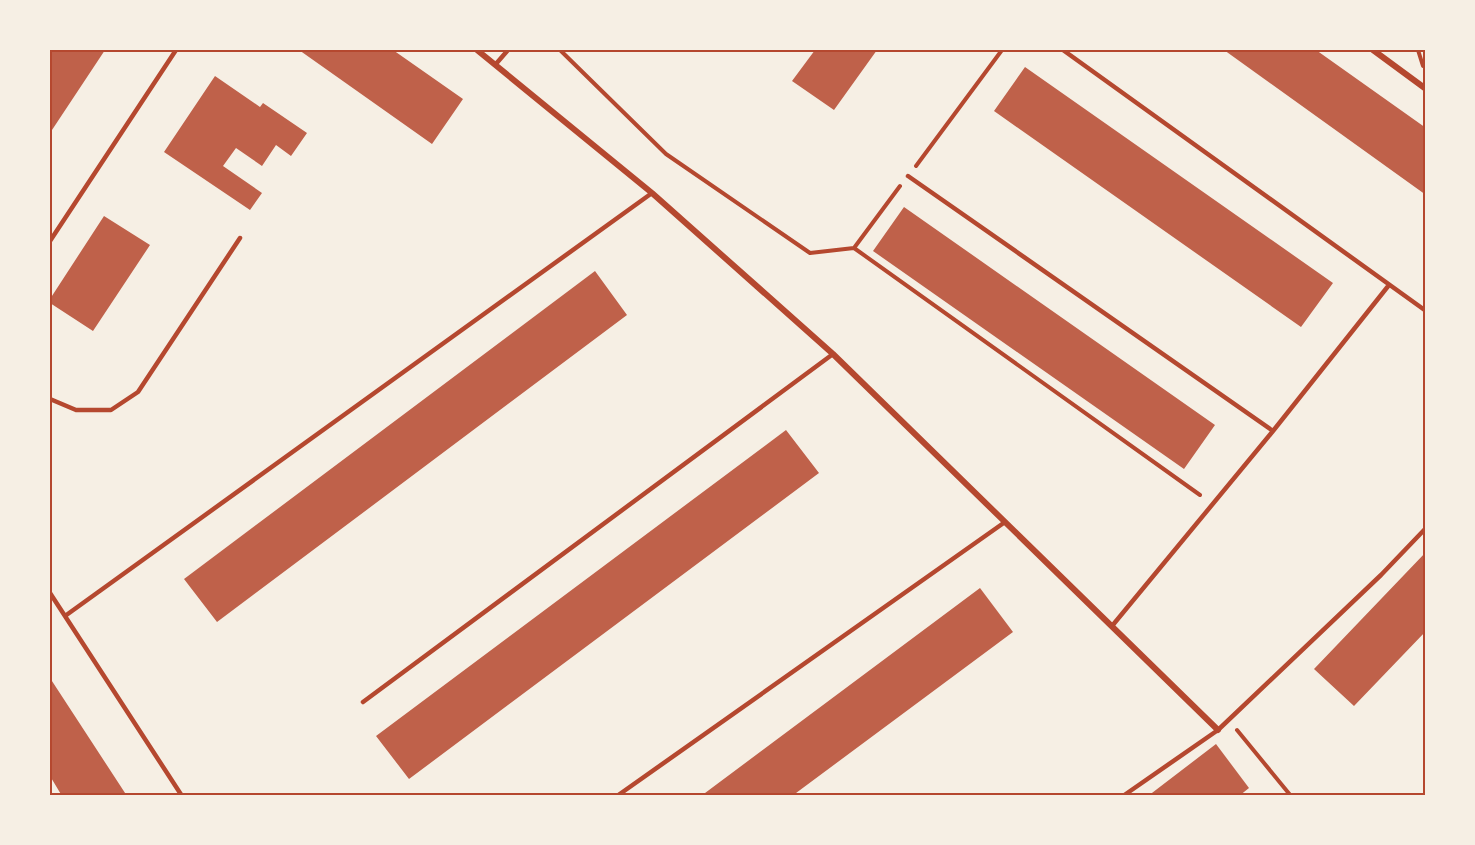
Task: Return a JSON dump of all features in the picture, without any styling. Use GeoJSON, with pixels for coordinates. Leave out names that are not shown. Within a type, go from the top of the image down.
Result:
{"type":"FeatureCollection","features":[{"type":"Feature","properties":{"kind":"street"},"geometry":{"type":"LineString","coordinates":[[477,50],[652,193],[833,354],[1218,730]]}},
{"type":"Feature","properties":{"kind":"street"},"geometry":{"type":"LineString","coordinates":[[1373,50],[1425,89]]}},
{"type":"Feature","properties":{"kind":"lane"},"geometry":{"type":"LineString","coordinates":[[50,242],[176,50]]}},
{"type":"Feature","properties":{"kind":"lane"},"geometry":{"type":"LineString","coordinates":[[495,64],[508,50]]}},
{"type":"Feature","properties":{"kind":"lane"},"geometry":{"type":"LineString","coordinates":[[1063,50],[1425,311]]}},
{"type":"Feature","properties":{"kind":"lane"},"geometry":{"type":"LineString","coordinates":[[908,176],[1274,431]]}},
{"type":"Feature","properties":{"kind":"lane"},"geometry":{"type":"LineString","coordinates":[[64,616],[652,193]]}},
{"type":"Feature","properties":{"kind":"lane"},"geometry":{"type":"LineString","coordinates":[[50,399],[76,410],[111,410],[138,392],[240,238]]}},
{"type":"Feature","properties":{"kind":"lane"},"geometry":{"type":"LineString","coordinates":[[1112,626],[1274,431],[1389,285]]}},
{"type":"Feature","properties":{"kind":"lane"},"geometry":{"type":"LineString","coordinates":[[363,702],[833,354]]}},
{"type":"Feature","properties":{"kind":"lane"},"geometry":{"type":"LineString","coordinates":[[617,795],[1005,522]]}},
{"type":"Feature","properties":{"kind":"lane"},"geometry":{"type":"LineString","coordinates":[[1123,795],[1229,721],[1381,575],[1425,528]]}},
{"type":"Feature","properties":{"kind":"lane"},"geometry":{"type":"LineString","coordinates":[[50,594],[182,795]]}},
{"type":"Feature","properties":{"kind":"path"},"geometry":{"type":"LineString","coordinates":[[560,50],[666,154],[810,253],[854,249],[1213,504]]}},
{"type":"Feature","properties":{"kind":"path"},"geometry":{"type":"LineString","coordinates":[[854,249],[1002,50]]}},
{"type":"Feature","properties":{"kind":"path"},"geometry":{"type":"LineString","coordinates":[[1418,50],[1425,72]]}},
{"type":"Feature","properties":{"kind":"path"},"geometry":{"type":"LineString","coordinates":[[1229,721],[1291,795]]}},
{"type":"Feature","properties":{"kind":"building"},"geometry":{"type":"Polygon","coordinates":[[[50,50],[105,50],[50,133],[50,50]]]}},
{"type":"Feature","properties":{"kind":"building"},"geometry":{"type":"Polygon","coordinates":[[[299,50],[393,50],[463,99],[432,144],[299,50]]]}},
{"type":"Feature","properties":{"kind":"building"},"geometry":{"type":"Polygon","coordinates":[[[815,50],[877,50],[834,110],[792,81],[815,50]]]}},
{"type":"Feature","properties":{"kind":"building"},"geometry":{"type":"Polygon","coordinates":[[[1224,50],[1316,50],[1426,128],[1426,195],[1224,50]]]}},
{"type":"Feature","properties":{"kind":"building"},"geometry":{"type":"Polygon","coordinates":[[[1025,67],[1333,283],[1301,327],[994,111],[1025,67]]]}},
{"type":"Feature","properties":{"kind":"building"},"geometry":{"type":"Polygon","coordinates":[[[215,76],[260,107],[263,103],[307,133],[291,156],[276,145],[262,166],[236,148],[223,166],[262,193],[250,210],[164,152],[215,76]]]}},
{"type":"Feature","properties":{"kind":"building"},"geometry":{"type":"Polygon","coordinates":[[[904,207],[1215,425],[1184,469],[873,251],[904,207]]]}},
{"type":"Feature","properties":{"kind":"building"},"geometry":{"type":"Polygon","coordinates":[[[104,216],[150,245],[93,331],[50,303],[50,299],[104,216]]]}},
{"type":"Feature","properties":{"kind":"building"},"geometry":{"type":"Polygon","coordinates":[[[595,271],[627,315],[217,622],[184,579],[595,271]]]}},
{"type":"Feature","properties":{"kind":"building"},"geometry":{"type":"Polygon","coordinates":[[[786,430],[819,473],[409,779],[376,736],[786,430]]]}},
{"type":"Feature","properties":{"kind":"building"},"geometry":{"type":"Polygon","coordinates":[[[1426,552],[1426,631],[1354,706],[1314,669],[1426,552]]]}},
{"type":"Feature","properties":{"kind":"building"},"geometry":{"type":"Polygon","coordinates":[[[980,588],[1013,632],[792,796],[701,796],[980,588]]]}},
{"type":"Feature","properties":{"kind":"building"},"geometry":{"type":"Polygon","coordinates":[[[50,678],[127,796],[62,796],[50,776],[50,678]]]}},
{"type":"Feature","properties":{"kind":"building"},"geometry":{"type":"Polygon","coordinates":[[[1216,744],[1249,788],[1239,796],[1148,796],[1216,744]]]}}]}
